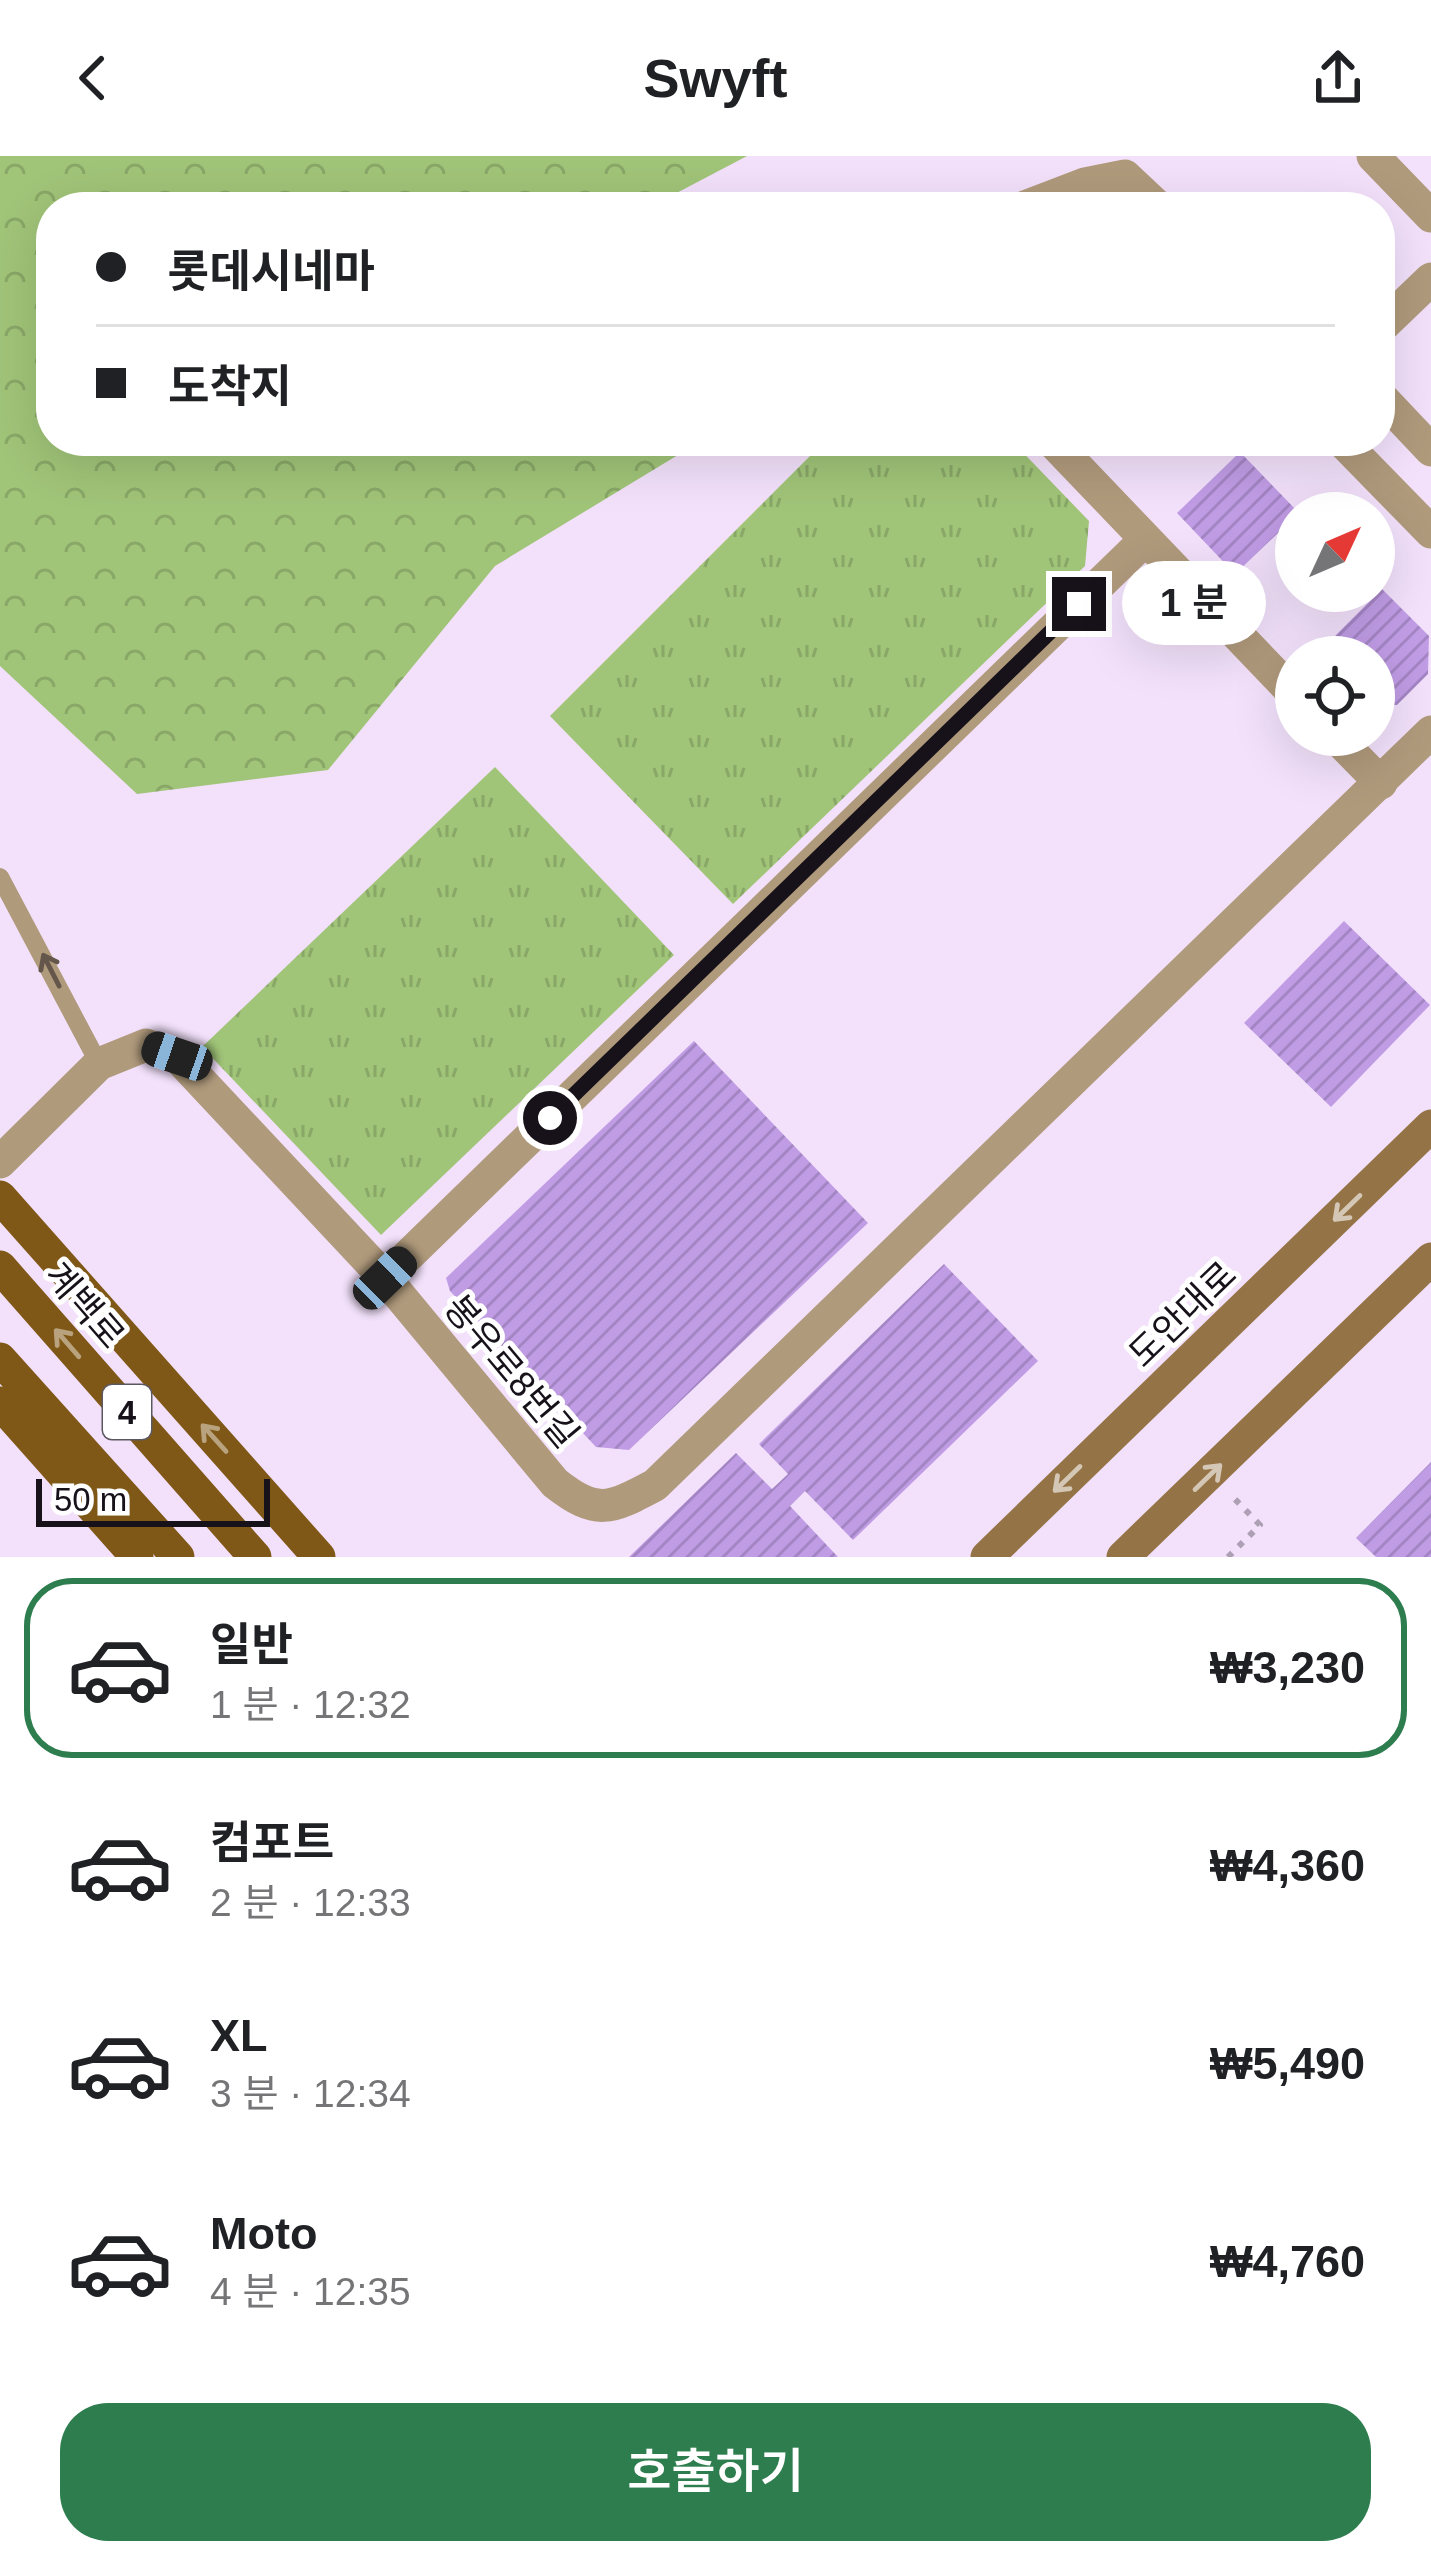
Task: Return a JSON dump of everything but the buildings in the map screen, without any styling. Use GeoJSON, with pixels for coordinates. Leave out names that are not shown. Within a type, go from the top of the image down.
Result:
{"type":"FeatureCollection","features":[{"type":"Feature","properties":{"kind":"main road","name":"도안대로"},"geometry":{"type":"LineString","coordinates":[[987,1557],[1431,1126]]}},
{"type":"Feature","properties":{"kind":"main road"},"geometry":{"type":"LineString","coordinates":[[0,1197],[320,1557]]}},
{"type":"Feature","properties":{"kind":"main road"},"geometry":{"type":"LineString","coordinates":[[1123,1557],[1431,1259]]}},
{"type":"Feature","properties":{"kind":"main road","name":"계백로"},"geometry":{"type":"LineString","coordinates":[[0,1267],[255,1557]]}},
{"type":"Feature","properties":{"kind":"main road","name":"4"},"geometry":{"type":"LineString","coordinates":[[0,1359],[178,1557]]}},
{"type":"Feature","properties":{"kind":"main road"},"geometry":{"type":"LineString","coordinates":[[0,1403],[137,1557]]}},
{"type":"Feature","properties":{"kind":"street"},"geometry":{"type":"LineString","coordinates":[[1373,156],[1431,216]]}},
{"type":"Feature","properties":{"kind":"street"},"geometry":{"type":"LineString","coordinates":[[1064,192],[1125,176],[1142,192]]}},
{"type":"Feature","properties":{"kind":"street"},"geometry":{"type":"LineString","coordinates":[[1395,313],[1431,278]]}},
{"type":"Feature","properties":{"kind":"street"},"geometry":{"type":"LineString","coordinates":[[1395,412],[1431,450]]}},
{"type":"Feature","properties":{"kind":"street"},"geometry":{"type":"LineString","coordinates":[[1066,456],[1275,673]]}},
{"type":"Feature","properties":{"kind":"street"},"geometry":{"type":"LineString","coordinates":[[1357,456],[1431,532]]}},
{"type":"Feature","properties":{"kind":"street"},"geometry":{"type":"LineString","coordinates":[[385,1278],[1145,540]]}},
{"type":"Feature","properties":{"kind":"street"},"geometry":{"type":"LineString","coordinates":[[1355,756],[1381,783],[1431,732]]}},
{"type":"Feature","properties":{"kind":"street","name":"봉우로8번길"},"geometry":{"type":"LineString","coordinates":[[99,1064],[146,1046],[177,1056],[385,1278],[555,1483],[583,1504],[614,1507],[655,1485],[1381,783]]}},
{"type":"Feature","properties":{"kind":"street"},"geometry":{"type":"LineString","coordinates":[[0,1162],[99,1064]]}},
{"type":"Feature","properties":{"kind":"lane"},"geometry":{"type":"LineString","coordinates":[[0,877],[99,1064]]}},
{"type":"Feature","properties":{"kind":"path"},"geometry":{"type":"LineString","coordinates":[[1228,1557],[1260,1525],[1230,1494]]}},
{"type":"Feature","properties":{"kind":"green space"},"geometry":{"type":"Polygon","coordinates":[[[0,156],[747,156],[679,192],[36,192],[36,456],[676,456],[495,566],[328,770],[137,794],[0,666],[0,156]]]}},
{"type":"Feature","properties":{"kind":"green space"},"geometry":{"type":"Polygon","coordinates":[[[810,456],[1026,456],[1089,521],[1085,566],[733,904],[550,716],[810,456]]]}},
{"type":"Feature","properties":{"kind":"green space"},"geometry":{"type":"Polygon","coordinates":[[[495,767],[674,955],[381,1235],[202,1047],[495,767]]]}},
{"type":"Feature","properties":{"kind":"route"},"geometry":{"type":"LineString","coordinates":[[550,1118],[1079,604]]}}]}
